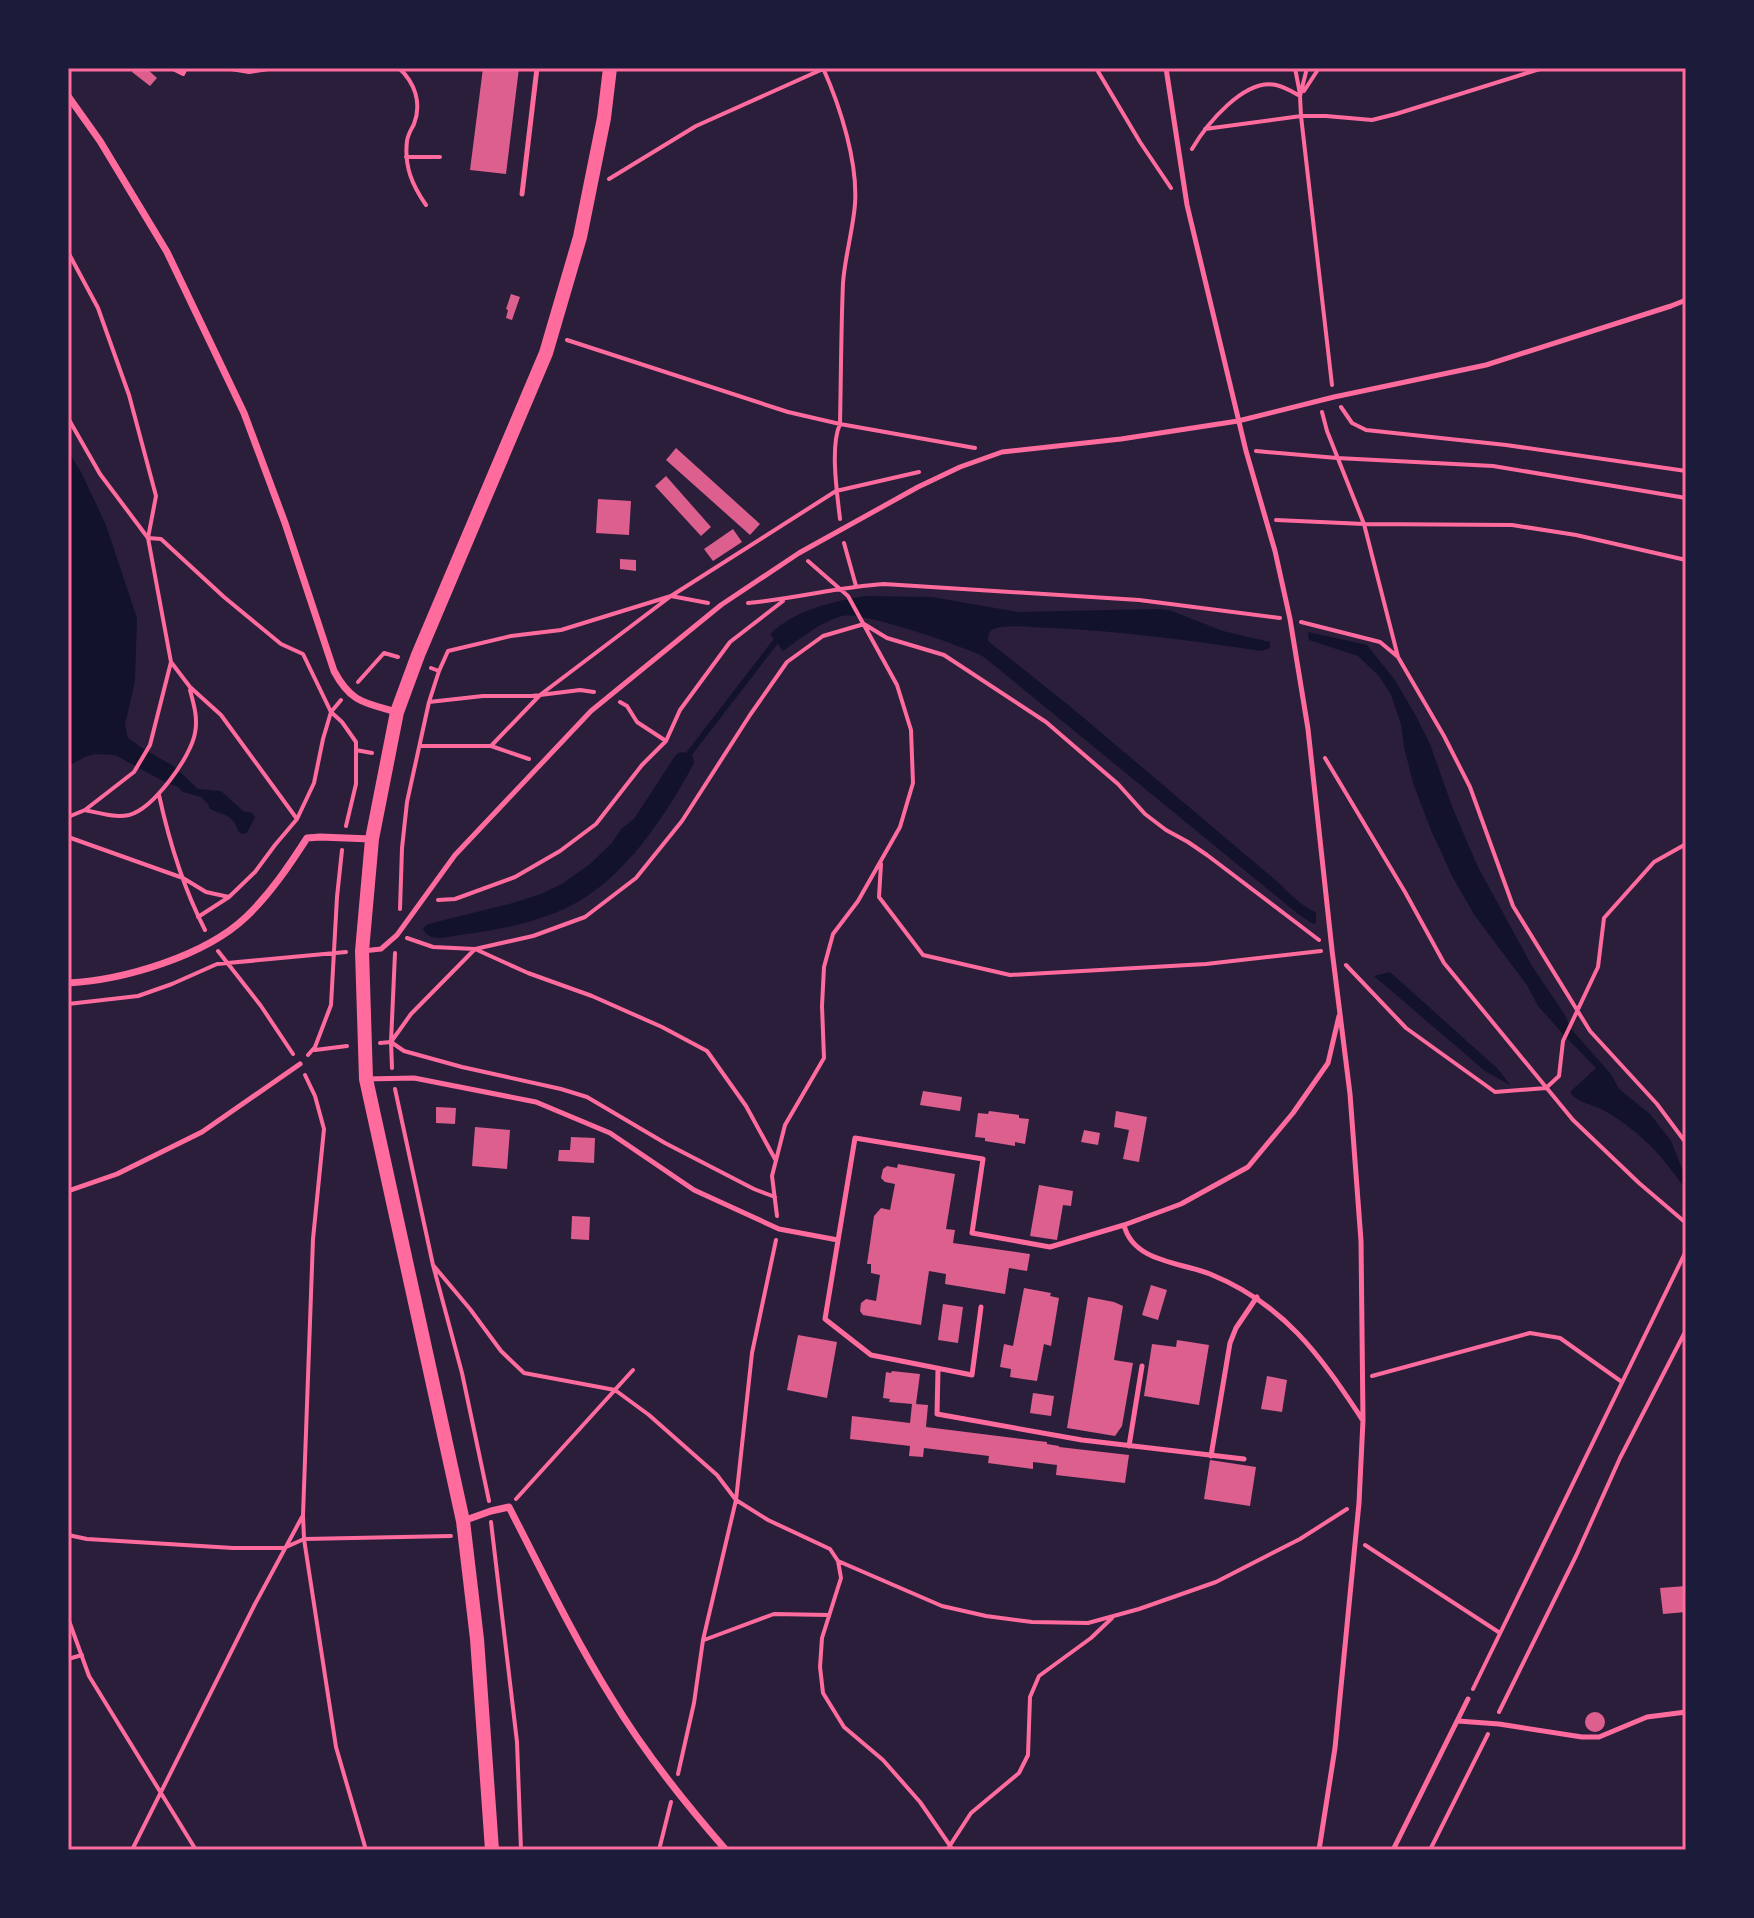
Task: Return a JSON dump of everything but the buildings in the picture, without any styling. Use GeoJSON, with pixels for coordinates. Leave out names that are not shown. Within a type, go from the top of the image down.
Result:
{"type":"FeatureCollection","features":[{"type":"Feature","properties":{"kind":"main road"},"geometry":{"type":"LineString","coordinates":[[492,1850],[477,1639],[463,1528],[366,1079],[362,951],[372,839],[397,712],[546,353],[580,237],[604,118],[610,68]]}},
{"type":"Feature","properties":{"kind":"street"},"geometry":{"type":"LineString","coordinates":[[68,96],[100,141],[167,252],[244,413],[343,688],[359,701],[397,712]]}},
{"type":"Feature","properties":{"kind":"street"},"geometry":{"type":"LineString","coordinates":[[68,983],[150,968],[212,943],[246,917],[285,871],[307,838],[372,839]]}},
{"type":"Feature","properties":{"kind":"street"},"geometry":{"type":"LineString","coordinates":[[463,1528],[491,1511],[509,1507],[569,1624],[612,1699],[674,1790],[726,1850]]}},
{"type":"Feature","properties":{"kind":"lane"},"geometry":{"type":"LineString","coordinates":[[522,194],[537,68]]}},
{"type":"Feature","properties":{"kind":"lane"},"geometry":{"type":"LineString","coordinates":[[1166,68],[1187,205],[1238,421],[1290,619],[1308,729],[1350,1094],[1361,1241],[1363,1420],[1356,1539],[1335,1748],[1319,1850]]}},
{"type":"Feature","properties":{"kind":"lane"},"geometry":{"type":"LineString","coordinates":[[362,951],[381,949],[397,935],[455,855],[591,711],[611,694],[721,605],[799,553],[918,487],[1002,452],[1238,421],[1486,365],[1686,300]]}},
{"type":"Feature","properties":{"kind":"lane"},"geometry":{"type":"LineString","coordinates":[[981,1307],[972,1375],[871,1355],[825,1319],[855,1138],[983,1159],[972,1233],[1050,1247],[1181,1204],[1248,1167],[1293,1113],[1328,1063],[1340,1013]]}},
{"type":"Feature","properties":{"kind":"lane"},"geometry":{"type":"LineString","coordinates":[[68,1191],[117,1174],[202,1132],[300,1064]]}},
{"type":"Feature","properties":{"kind":"lane"},"geometry":{"type":"LineString","coordinates":[[366,1079],[414,1078],[536,1102],[610,1133],[694,1190],[779,1229],[838,1240]]}},
{"type":"Feature","properties":{"kind":"lane"},"geometry":{"type":"LineString","coordinates":[[1124,1225],[1127,1237],[1144,1252],[1208,1273],[1257,1297],[1298,1332],[1363,1420]]}},
{"type":"Feature","properties":{"kind":"lane"},"geometry":{"type":"LineString","coordinates":[[1211,1456],[1230,1343],[1236,1328],[1257,1297]]}},
{"type":"Feature","properties":{"kind":"lane"},"geometry":{"type":"LineString","coordinates":[[1129,1446],[1142,1366]]}},
{"type":"Feature","properties":{"kind":"lane"},"geometry":{"type":"LineString","coordinates":[[938,1370],[937,1414],[1082,1440],[1244,1459]]}},
{"type":"Feature","properties":{"kind":"lane"},"geometry":{"type":"LineString","coordinates":[[1393,1850],[1468,1699]]}},
{"type":"Feature","properties":{"kind":"lane"},"geometry":{"type":"LineString","coordinates":[[1458,1721],[1599,1737],[1647,1717],[1686,1712]]}},
{"type":"Feature","properties":{"kind":"path"},"geometry":{"type":"LineString","coordinates":[[171,68],[183,74],[186,68]]}},
{"type":"Feature","properties":{"kind":"path"},"geometry":{"type":"LineString","coordinates":[[225,68],[249,72],[275,68]]}},
{"type":"Feature","properties":{"kind":"path"},"geometry":{"type":"LineString","coordinates":[[399,68],[409,78],[419,106],[415,123],[407,137],[406,157],[408,175],[426,205]]}},
{"type":"Feature","properties":{"kind":"path"},"geometry":{"type":"LineString","coordinates":[[589,191],[696,126],[823,68],[848,141],[855,176],[855,205],[843,280],[840,424],[835,434],[840,530],[856,586]]}},
{"type":"Feature","properties":{"kind":"path"},"geometry":{"type":"LineString","coordinates":[[1096,68],[1140,142],[1187,205]]}},
{"type":"Feature","properties":{"kind":"path"},"geometry":{"type":"LineString","coordinates":[[1295,68],[1334,397],[1352,423],[1366,430],[1506,445],[1686,471]]}},
{"type":"Feature","properties":{"kind":"path"},"geometry":{"type":"LineString","coordinates":[[1300,96],[1307,68]]}},
{"type":"Feature","properties":{"kind":"path"},"geometry":{"type":"LineString","coordinates":[[1300,96],[1319,68]]}},
{"type":"Feature","properties":{"kind":"path"},"geometry":{"type":"LineString","coordinates":[[1205,129],[1301,116],[1372,120],[1543,68]]}},
{"type":"Feature","properties":{"kind":"path"},"geometry":{"type":"LineString","coordinates":[[1181,168],[1205,129],[1235,97],[1274,84],[1300,96]]}},
{"type":"Feature","properties":{"kind":"path"},"geometry":{"type":"LineString","coordinates":[[406,157],[440,157]]}},
{"type":"Feature","properties":{"kind":"path"},"geometry":{"type":"LineString","coordinates":[[68,252],[98,308],[129,395],[156,496],[148,538],[171,662],[150,745],[134,772],[85,810],[68,817]]}},
{"type":"Feature","properties":{"kind":"path"},"geometry":{"type":"LineString","coordinates":[[551,336],[788,412],[1002,452]]}},
{"type":"Feature","properties":{"kind":"path"},"geometry":{"type":"LineString","coordinates":[[1319,402],[1327,431],[1364,524],[1398,657],[1470,787],[1513,906],[1590,1031],[1657,1104],[1686,1143]]}},
{"type":"Feature","properties":{"kind":"path"},"geometry":{"type":"LineString","coordinates":[[68,418],[100,474],[148,538],[161,539],[281,644],[303,654],[331,712],[356,742],[356,750],[372,753]]}},
{"type":"Feature","properties":{"kind":"path"},"geometry":{"type":"LineString","coordinates":[[1246,451],[1493,466],[1686,498]]}},
{"type":"Feature","properties":{"kind":"path"},"geometry":{"type":"LineString","coordinates":[[491,746],[540,695],[671,596],[836,491],[921,471]]}},
{"type":"Feature","properties":{"kind":"path"},"geometry":{"type":"LineString","coordinates":[[1266,520],[1512,525],[1576,535],[1686,560]]}},
{"type":"Feature","properties":{"kind":"path"},"geometry":{"type":"LineString","coordinates":[[799,553],[848,596],[860,618]]}},
{"type":"Feature","properties":{"kind":"path"},"geometry":{"type":"LineString","coordinates":[[393,1069],[391,1042],[407,802],[429,702],[448,651],[511,636],[561,630],[671,596],[721,605],[784,600],[856,586],[884,584],[1139,600],[1290,619],[1380,642],[1398,657]]}},
{"type":"Feature","properties":{"kind":"path"},"geometry":{"type":"LineString","coordinates":[[420,904],[455,899],[515,877],[560,851],[596,824],[642,765],[666,741],[680,710],[730,642],[784,600]]}},
{"type":"Feature","properties":{"kind":"path"},"geometry":{"type":"LineString","coordinates":[[397,935],[433,947],[475,949],[533,936],[585,917],[636,878],[682,821],[787,662],[823,636],[864,624],[887,638],[944,655],[1046,722],[1118,784],[1145,814],[1207,855],[1332,950],[1406,1028],[1495,1092],[1546,1088],[1559,1076],[1563,1041],[1598,967],[1604,918],[1654,862],[1686,844]]}},
{"type":"Feature","properties":{"kind":"path"},"geometry":{"type":"LineString","coordinates":[[356,684],[384,653],[398,657]]}},
{"type":"Feature","properties":{"kind":"path"},"geometry":{"type":"LineString","coordinates":[[171,662],[190,687],[221,715],[297,819],[307,838]]}},
{"type":"Feature","properties":{"kind":"path"},"geometry":{"type":"LineString","coordinates":[[431,668],[439,671]]}},
{"type":"Feature","properties":{"kind":"path"},"geometry":{"type":"LineString","coordinates":[[85,810],[126,816],[139,811],[159,795],[195,738],[197,716],[190,687]]}},
{"type":"Feature","properties":{"kind":"path"},"geometry":{"type":"LineString","coordinates":[[429,702],[580,690],[611,694],[627,706],[637,722],[666,741]]}},
{"type":"Feature","properties":{"kind":"path"},"geometry":{"type":"LineString","coordinates":[[198,917],[229,897],[255,872],[297,819],[314,783],[331,712],[341,700]]}},
{"type":"Feature","properties":{"kind":"path"},"geometry":{"type":"LineString","coordinates":[[420,746],[491,746],[541,763]]}},
{"type":"Feature","properties":{"kind":"path"},"geometry":{"type":"LineString","coordinates":[[1324,756],[1444,963],[1573,1120],[1686,1223]]}},
{"type":"Feature","properties":{"kind":"path"},"geometry":{"type":"LineString","coordinates":[[406,758],[417,760]]}},
{"type":"Feature","properties":{"kind":"path"},"geometry":{"type":"LineString","coordinates":[[159,795],[183,878],[212,943]]}},
{"type":"Feature","properties":{"kind":"path"},"geometry":{"type":"LineString","coordinates":[[68,837],[183,878],[206,892],[229,897]]}},
{"type":"Feature","properties":{"kind":"path"},"geometry":{"type":"LineString","coordinates":[[881,862],[879,897],[923,955],[1010,975],[1206,964],[1332,950]]}},
{"type":"Feature","properties":{"kind":"path"},"geometry":{"type":"LineString","coordinates":[[380,1043],[391,1042],[411,1014],[475,949]]}},
{"type":"Feature","properties":{"kind":"path"},"geometry":{"type":"LineString","coordinates":[[475,949],[528,973],[592,996],[707,1051],[746,1106],[776,1161]]}},
{"type":"Feature","properties":{"kind":"path"},"geometry":{"type":"LineString","coordinates":[[335,952],[331,1005],[312,1050],[347,1046]]}},
{"type":"Feature","properties":{"kind":"path"},"geometry":{"type":"LineString","coordinates":[[68,1004],[138,996],[217,964],[346,952]]}},
{"type":"Feature","properties":{"kind":"path"},"geometry":{"type":"LineString","coordinates":[[227,964],[261,1006],[300,1064],[315,1096],[324,1129],[313,1239],[304,1539],[336,1747],[366,1850]]}},
{"type":"Feature","properties":{"kind":"path"},"geometry":{"type":"LineString","coordinates":[[395,1088],[491,1511],[517,1742],[521,1850]]}},
{"type":"Feature","properties":{"kind":"path"},"geometry":{"type":"LineString","coordinates":[[1468,1699],[1686,1251]]}},
{"type":"Feature","properties":{"kind":"path"},"geometry":{"type":"LineString","coordinates":[[433,1265],[501,1351],[524,1373],[615,1390],[649,1415],[717,1475],[736,1500],[768,1520],[830,1549],[838,1561],[841,1578],[822,1638],[820,1667],[823,1693],[844,1727],[883,1760],[920,1802],[950,1848],[971,1813],[1019,1773],[1024,1764],[1028,1755],[1030,1697],[1039,1676],[1091,1638],[1114,1616]]}},
{"type":"Feature","properties":{"kind":"path"},"geometry":{"type":"LineString","coordinates":[[1430,1850],[1576,1556],[1620,1458],[1686,1330]]}},
{"type":"Feature","properties":{"kind":"path"},"geometry":{"type":"LineString","coordinates":[[1362,1378],[1530,1333],[1560,1338],[1622,1382]]}},
{"type":"Feature","properties":{"kind":"path"},"geometry":{"type":"LineString","coordinates":[[509,1507],[633,1370]]}},
{"type":"Feature","properties":{"kind":"path"},"geometry":{"type":"LineString","coordinates":[[838,1561],[942,1606],[1032,1622],[1088,1623],[1216,1582],[1300,1539],[1359,1503]]}},
{"type":"Feature","properties":{"kind":"path"},"geometry":{"type":"LineString","coordinates":[[132,1850],[303,1515]]}},
{"type":"Feature","properties":{"kind":"path"},"geometry":{"type":"LineString","coordinates":[[68,1535],[145,1543],[284,1548],[304,1539],[463,1528]]}},
{"type":"Feature","properties":{"kind":"path"},"geometry":{"type":"LineString","coordinates":[[1356,1539],[1500,1633]]}},
{"type":"Feature","properties":{"kind":"path"},"geometry":{"type":"LineString","coordinates":[[703,1640],[774,1614],[829,1615]]}},
{"type":"Feature","properties":{"kind":"path"},"geometry":{"type":"LineString","coordinates":[[68,1618],[89,1676],[196,1850]]}},
{"type":"Feature","properties":{"kind":"path"},"geometry":{"type":"LineString","coordinates":[[68,1659],[82,1655]]}},
{"type":"Feature","properties":{"kind":"shaded area"},"geometry":{"type":"Polygon","coordinates":[[[68,68],[1686,68],[1686,1850],[68,1850],[68,68]]]}},
{"type":"Feature","properties":{"kind":"shaded area"},"geometry":{"type":"Polygon","coordinates":[[[68,451],[106,525],[137,618],[135,681],[125,725],[128,738],[175,767],[198,789],[221,791],[243,811],[252,813],[255,817],[247,833],[238,831],[231,819],[210,809],[201,797],[183,792],[115,755],[95,754],[68,766],[68,451]]]}},
{"type":"Feature","properties":{"kind":"shaded area"},"geometry":{"type":"Polygon","coordinates":[[[866,596],[932,597],[1018,612],[1169,610],[1223,631],[1270,642],[1270,648],[1262,651],[1131,634],[1016,626],[992,629],[988,641],[1072,708],[1299,902],[1316,912],[1316,923],[1298,914],[984,657],[913,630],[853,616],[825,622],[783,651],[770,634],[803,613],[866,596]]]}},
{"type":"Feature","properties":{"kind":"shaded area"},"geometry":{"type":"Polygon","coordinates":[[[1308,632],[1367,645],[1395,680],[1430,744],[1478,867],[1532,966],[1571,1029],[1611,1074],[1619,1089],[1650,1114],[1671,1141],[1686,1179],[1686,1190],[1661,1157],[1624,1123],[1570,1092],[1596,1068],[1538,1006],[1527,985],[1475,916],[1452,876],[1414,786],[1401,724],[1391,695],[1379,676],[1358,656],[1309,640],[1308,632]]]}},
{"type":"Feature","properties":{"kind":"shaded area"},"geometry":{"type":"Polygon","coordinates":[[[683,752],[693,756],[694,763],[671,803],[626,862],[591,894],[545,917],[517,925],[443,938],[425,933],[423,928],[428,924],[513,903],[562,884],[590,864],[634,819],[675,756],[683,752]]]}},
{"type":"Feature","properties":{"kind":"shaded area"},"geometry":{"type":"Polygon","coordinates":[[[1390,972],[1498,1069],[1510,1085],[1485,1071],[1374,976],[1390,972]]]}},
{"type":"Feature","properties":{"kind":"waterway"},"geometry":{"type":"LineString","coordinates":[[685,759],[776,641],[783,637]]}}]}
